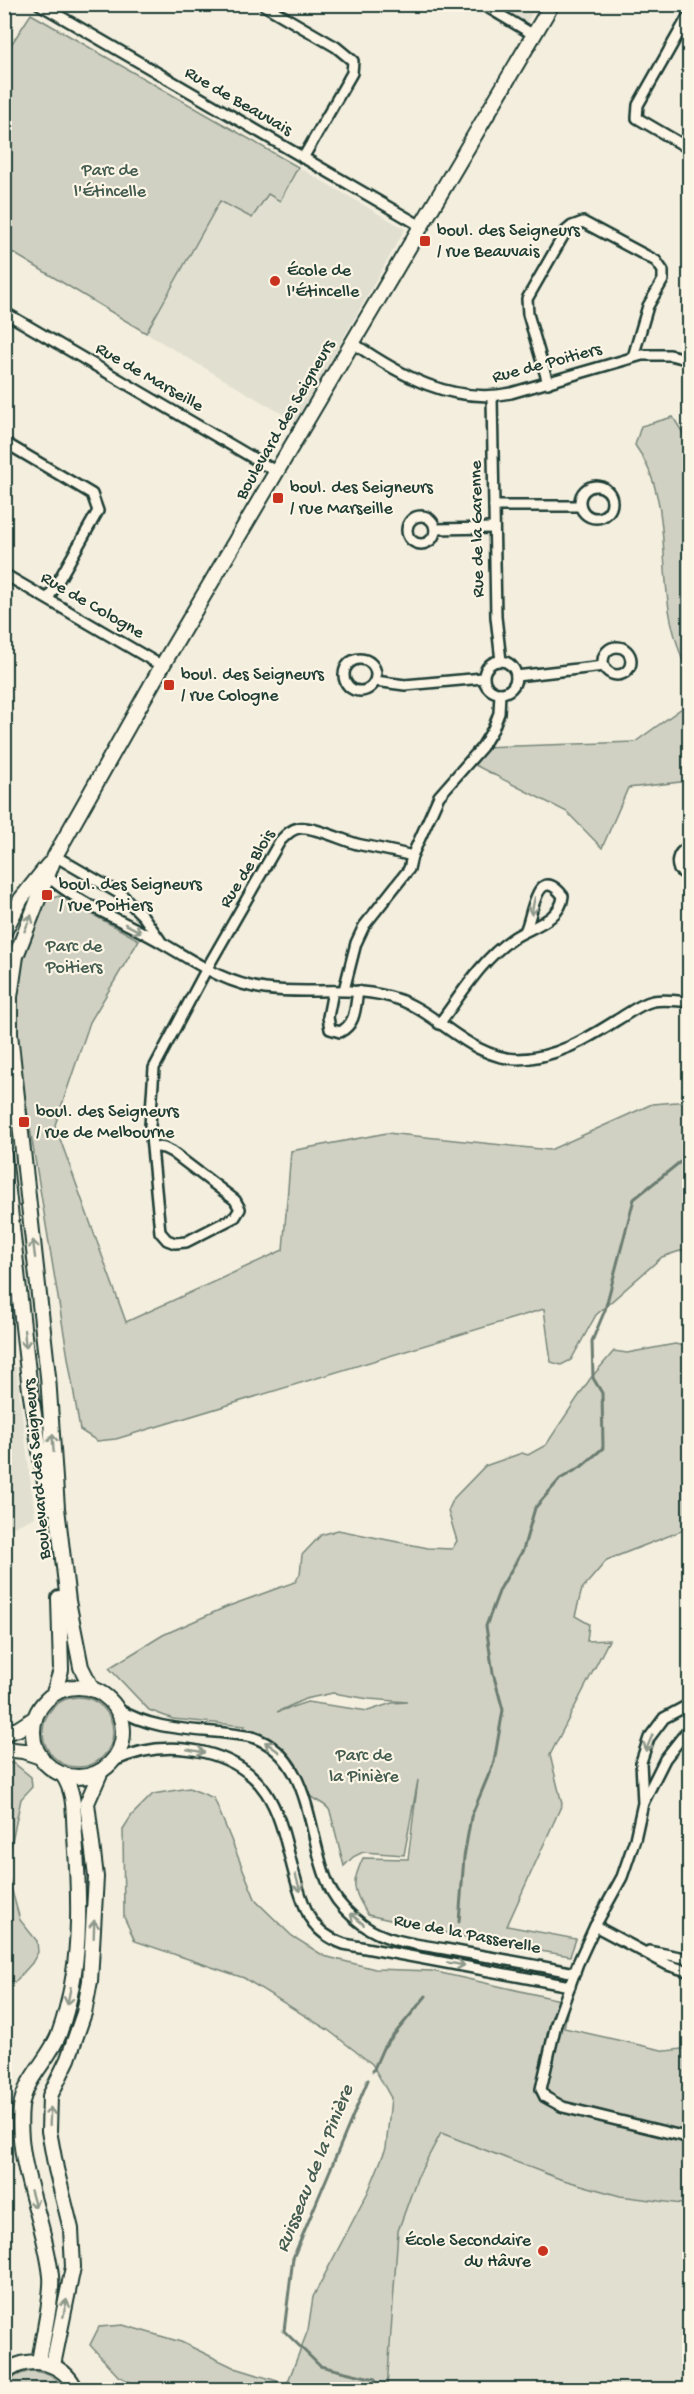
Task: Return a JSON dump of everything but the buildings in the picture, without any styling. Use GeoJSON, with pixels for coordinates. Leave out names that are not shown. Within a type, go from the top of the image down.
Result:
{"type":"FeatureCollection","features":[{"type":"Feature","properties":{"kind":"street","name":"Rue de Beauvais"},"geometry":{"type":"LineString","coordinates":[[39,4],[421,226]]}},
{"type":"Feature","properties":{"kind":"street"},"geometry":{"type":"LineString","coordinates":[[262,4],[336,47],[353,61],[352,73],[303,158]]}},
{"type":"Feature","properties":{"kind":"street"},"geometry":{"type":"LineString","coordinates":[[482,4],[534,35]]}},
{"type":"Feature","properties":{"kind":"street","name":"Boulevard des Seigneurs"},"geometry":{"type":"LineString","coordinates":[[92,1689],[81,1667],[68,1600],[57,1508],[50,1396],[11,1105],[9,1027],[12,976],[23,934],[45,874],[162,666],[552,4]]}},
{"type":"Feature","properties":{"kind":"street"},"geometry":{"type":"LineString","coordinates":[[690,13],[638,105],[637,118],[690,149]]}},
{"type":"Feature","properties":{"kind":"street"},"geometry":{"type":"LineString","coordinates":[[548,383],[528,314],[527,299],[567,231],[572,226],[583,222],[656,261],[663,271],[663,280],[648,306],[633,357]]}},
{"type":"Feature","properties":{"kind":"street","name":"Rue de Marseille"},"geometry":{"type":"LineString","coordinates":[[4,312],[277,472]]}},
{"type":"Feature","properties":{"kind":"street","name":"Rue de Poitiers"},"geometry":{"type":"LineString","coordinates":[[353,343],[427,386],[442,391],[492,397],[548,383],[633,357],[659,354],[690,360]]}},
{"type":"Feature","properties":{"kind":"street","name":"Rue de la Garenne"},"geometry":{"type":"LineString","coordinates":[[492,397],[496,617],[501,661]]}},
{"type":"Feature","properties":{"kind":"street"},"geometry":{"type":"LineString","coordinates":[[4,442],[92,494],[98,511],[48,599]]}},
{"type":"Feature","properties":{"kind":"street"},"geometry":{"type":"LineString","coordinates":[[494,506],[580,506]]}},
{"type":"Feature","properties":{"kind":"street"},"geometry":{"type":"LineString","coordinates":[[435,529],[494,528]]}},
{"type":"Feature","properties":{"kind":"street","name":"Rue de Cologne"},"geometry":{"type":"LineString","coordinates":[[4,574],[162,666]]}},
{"type":"Feature","properties":{"kind":"street"},"geometry":{"type":"LineString","coordinates":[[501,661],[513,668],[516,676],[513,686],[500,693],[490,691],[483,678],[490,664],[501,661]]}},
{"type":"Feature","properties":{"kind":"street"},"geometry":{"type":"LineString","coordinates":[[516,676],[604,666]]}},
{"type":"Feature","properties":{"kind":"street"},"geometry":{"type":"LineString","coordinates":[[375,681],[405,685],[483,678]]}},
{"type":"Feature","properties":{"kind":"street"},"geometry":{"type":"LineString","coordinates":[[344,990],[351,960],[364,926],[409,869],[412,856],[439,796],[482,747],[493,729],[499,713],[500,693]]}},
{"type":"Feature","properties":{"kind":"street","name":"Rue de Blois"},"geometry":{"type":"LineString","coordinates":[[152,1146],[172,1152],[236,1200],[240,1209],[235,1217],[186,1242],[175,1243],[167,1240],[160,1232],[152,1146],[150,1109],[154,1068],[206,970],[280,841],[288,833],[298,828],[308,829],[412,856]]}},
{"type":"Feature","properties":{"kind":"street"},"geometry":{"type":"LineString","coordinates":[[690,847],[681,851],[677,860],[679,870],[690,877]]}},
{"type":"Feature","properties":{"kind":"street"},"geometry":{"type":"LineString","coordinates":[[55,856],[122,895],[138,911],[161,942]]}},
{"type":"Feature","properties":{"kind":"street"},"geometry":{"type":"LineString","coordinates":[[45,874],[62,888],[130,927],[161,942],[206,970],[234,982],[264,989],[344,990],[386,995],[417,1008],[484,1051],[501,1057],[517,1059],[567,1049],[636,1008],[653,1001],[690,1002]]}},
{"type":"Feature","properties":{"kind":"street","name":"Boulevard des Seigneurs"},"geometry":{"type":"LineString","coordinates":[[4,932],[17,905],[45,874]]}},
{"type":"Feature","properties":{"kind":"street"},"geometry":{"type":"LineString","coordinates":[[439,1024],[496,950],[526,929],[543,923],[558,910],[563,896],[553,886],[540,888],[536,893],[526,929]]}},
{"type":"Feature","properties":{"kind":"street"},"geometry":{"type":"LineString","coordinates":[[333,991],[327,1017],[330,1029],[340,1032],[348,1028],[354,1020],[358,992]]}},
{"type":"Feature","properties":{"kind":"street","name":"Boulevard des Seigneurs"},"geometry":{"type":"LineString","coordinates":[[4,1155],[32,1400],[50,1514],[59,1594],[61,1670],[54,1693]]}},
{"type":"Feature","properties":{"kind":"street"},"geometry":{"type":"LineString","coordinates":[[70,1687],[92,1689],[107,1696],[118,1709],[124,1736],[120,1752],[114,1761],[101,1771],[84,1777],[63,1775],[54,1771],[41,1757],[34,1741],[35,1718],[44,1701],[54,1693],[70,1687]]}},
{"type":"Feature","properties":{"kind":"street"},"geometry":{"type":"LineString","coordinates":[[643,1803],[641,1762],[649,1738],[664,1718],[690,1704]]}},
{"type":"Feature","properties":{"kind":"street","name":"Rue de la Passerelle"},"geometry":{"type":"LineString","coordinates":[[118,1709],[135,1719],[153,1724],[252,1737],[278,1751],[295,1773],[330,1889],[343,1907],[368,1928],[402,1941],[575,1973]]}},
{"type":"Feature","properties":{"kind":"street"},"geometry":{"type":"LineString","coordinates":[[4,1733],[18,1730],[35,1718]]}},
{"type":"Feature","properties":{"kind":"street"},"geometry":{"type":"LineString","coordinates":[[690,1727],[665,1759],[643,1803],[635,1839],[622,1877],[595,1926],[556,2024],[541,2088],[545,2097],[563,2107],[690,2138]]}},
{"type":"Feature","properties":{"kind":"street"},"geometry":{"type":"LineString","coordinates":[[4,1749],[23,1751],[41,1757]]}},
{"type":"Feature","properties":{"kind":"street","name":"Rue de la Passerelle"},"geometry":{"type":"LineString","coordinates":[[114,1761],[145,1750],[181,1749],[222,1757],[251,1774],[265,1790],[276,1809],[310,1918],[321,1932],[333,1940],[344,1944],[570,1986]]}},
{"type":"Feature","properties":{"kind":"street"},"geometry":{"type":"LineString","coordinates":[[53,2366],[73,2267],[71,2229],[49,2131],[50,2096],[68,2059],[84,2013],[90,1981],[96,1877],[87,1803],[101,1771]]}},
{"type":"Feature","properties":{"kind":"street"},"geometry":{"type":"LineString","coordinates":[[39,2362],[51,2279],[46,2245],[27,2178],[20,2132],[22,2103],[30,2079],[57,2038],[66,2013],[75,1970],[80,1892],[73,1793],[63,1775]]}},
{"type":"Feature","properties":{"kind":"street"},"geometry":{"type":"LineString","coordinates":[[595,1926],[668,1965],[690,1972]]}},
{"type":"Feature","properties":{"kind":"street"},"geometry":{"type":"LineString","coordinates":[[641,1949],[690,1959]]}},
{"type":"Feature","properties":{"kind":"street"},"geometry":{"type":"LineString","coordinates":[[4,2374],[23,2363],[39,2362],[53,2366],[66,2374],[76,2390]]}},
{"type":"Feature","properties":{"kind":"shaded area"},"geometry":{"type":"Polygon","coordinates":[[[492,5],[537,5],[525,25],[492,5]]]}},
{"type":"Feature","properties":{"kind":"shaded area","name":"École de l'Étincelle"},"geometry":{"type":"Polygon","coordinates":[[[298,167],[405,229],[296,422],[146,333],[221,200],[268,194],[280,200],[298,167]]]}},
{"type":"Feature","properties":{"kind":"shaded area"},"geometry":{"type":"Polygon","coordinates":[[[5,1366],[16,1367],[35,1517],[5,1531],[5,1366]]]}},
{"type":"Feature","properties":{"kind":"shaded area","name":"École Secondaire du Hâvre"},"geometry":{"type":"Polygon","coordinates":[[[441,2133],[560,2179],[620,2196],[689,2205],[689,2389],[388,2390],[398,2231],[417,2178],[441,2133]]]}},
{"type":"Feature","properties":{"kind":"green space","name":"Parc de l'Étincelle"},"geometry":{"type":"Polygon","coordinates":[[[31,14],[298,167],[280,201],[268,194],[252,218],[220,201],[146,333],[5,248],[5,54],[31,14]]]}},
{"type":"Feature","properties":{"kind":"green space"},"geometry":{"type":"Polygon","coordinates":[[[673,417],[689,443],[689,677],[669,612],[658,500],[646,462],[635,445],[641,426],[673,417]]]}},
{"type":"Feature","properties":{"kind":"green space"},"geometry":{"type":"Polygon","coordinates":[[[689,703],[689,781],[628,788],[602,848],[567,812],[469,762],[482,747],[635,742],[689,703]]]}},
{"type":"Feature","properties":{"kind":"green space","name":"Parc de Poitiers"},"geometry":{"type":"Polygon","coordinates":[[[59,896],[139,940],[90,1022],[55,1125],[126,1322],[283,1250],[291,1151],[387,1133],[550,1150],[652,1104],[689,1101],[689,1248],[662,1257],[596,1315],[571,1360],[561,1365],[551,1362],[544,1309],[116,1439],[97,1441],[80,1430],[13,1026],[18,980],[23,961],[46,900],[59,896]]]}},
{"type":"Feature","properties":{"kind":"green space","name":"Parc de la Pinière"},"geometry":{"type":"Polygon","coordinates":[[[675,1344],[689,1347],[689,1528],[607,1560],[582,1589],[575,1616],[589,1624],[587,1641],[609,1640],[550,1755],[562,1804],[507,1926],[576,1939],[570,1956],[492,1943],[368,1915],[356,1893],[356,1875],[363,1858],[408,1859],[418,1780],[404,1855],[363,1852],[353,1857],[344,1866],[330,1811],[308,1794],[296,1763],[276,1743],[240,1730],[245,1726],[173,1719],[149,1710],[109,1668],[163,1635],[226,1607],[295,1582],[300,1574],[302,1555],[321,1535],[338,1530],[428,1548],[452,1549],[457,1541],[448,1511],[454,1498],[485,1466],[522,1453],[528,1455],[546,1445],[590,1379],[614,1351],[627,1353],[675,1344]],[[333,1693],[305,1699],[277,1712],[307,1702],[368,1711],[392,1703],[407,1702],[333,1693]]]}},
{"type":"Feature","properties":{"kind":"green space"},"geometry":{"type":"Polygon","coordinates":[[[78,1697],[91,1700],[103,1707],[110,1719],[113,1732],[110,1745],[103,1757],[91,1764],[78,1767],[65,1764],[53,1757],[46,1745],[43,1732],[46,1719],[53,1707],[65,1700],[78,1697]]]}},
{"type":"Feature","properties":{"kind":"green space"},"geometry":{"type":"Polygon","coordinates":[[[5,1762],[15,1764],[31,1777],[32,1787],[21,1799],[6,1869],[20,1920],[37,1941],[38,1952],[32,1963],[15,1982],[4,1981],[5,1762]]]}},
{"type":"Feature","properties":{"kind":"green space"},"geometry":{"type":"Polygon","coordinates":[[[189,1788],[214,1798],[256,1901],[292,1936],[324,1956],[375,1969],[432,1971],[569,2002],[564,2028],[666,2051],[689,2048],[689,2205],[620,2196],[560,2179],[441,2133],[417,2178],[398,2231],[387,2389],[144,2389],[118,2376],[90,2345],[99,2327],[123,2325],[181,2342],[235,2368],[287,2384],[308,2330],[313,2297],[368,2192],[386,2148],[391,2098],[372,2064],[328,2030],[244,1978],[135,1941],[124,1917],[123,1829],[132,1815],[153,1794],[189,1788]]]}},
{"type":"Feature","properties":{"kind":"green space"},"geometry":{"type":"Polygon","coordinates":[[[30,2371],[50,2376],[64,2389],[5,2389],[11,2379],[30,2371]]]}},
{"type":"Feature","properties":{"kind":"waterway","name":"Ruisseau de la Pinière"},"geometry":{"type":"LineString","coordinates":[[459,1922],[464,1857],[471,1817],[494,1762],[503,1710],[493,1673],[486,1626],[500,1589],[523,1550],[535,1508],[560,1479],[581,1467],[603,1448],[602,1393],[593,1378],[592,1341],[605,1310],[634,1199],[680,1162],[690,1162]]}},
{"type":"Feature","properties":{"kind":"waterway","name":"Ruisseau de la Pinière"},"geometry":{"type":"LineString","coordinates":[[373,2071],[383,2048],[426,1996]]}},
{"type":"Feature","properties":{"kind":"waterway","name":"Ruisseau de la Pinière"},"geometry":{"type":"LineString","coordinates":[[368,2080],[293,2258],[284,2331],[320,2366],[375,2379],[377,2390]]}},
{"type":"Feature","properties":{"kind":"place","name":"boul. des Seigneurs / rue Beauvais"},"geometry":{"type":"Point","coordinates":[425,241]}},
{"type":"Feature","properties":{"kind":"place","name":"École de l'Étincelle"},"geometry":{"type":"Point","coordinates":[275,281]}},
{"type":"Feature","properties":{"kind":"place","name":"boul. des Seigneurs / rue Marseille"},"geometry":{"type":"Point","coordinates":[278,498]}},
{"type":"Feature","properties":{"kind":"place","name":"boul. des Seigneurs / rue Cologne"},"geometry":{"type":"Point","coordinates":[169,685]}},
{"type":"Feature","properties":{"kind":"place","name":"boul. des Seigneurs / rue Poitiers"},"geometry":{"type":"Point","coordinates":[47,895]}},
{"type":"Feature","properties":{"kind":"place","name":"boul. des Seigneurs / rue de Melbourne"},"geometry":{"type":"Point","coordinates":[24,1122]}},
{"type":"Feature","properties":{"kind":"place","name":"École Secondaire du Hâvre"},"geometry":{"type":"Point","coordinates":[543,2251]}}]}
